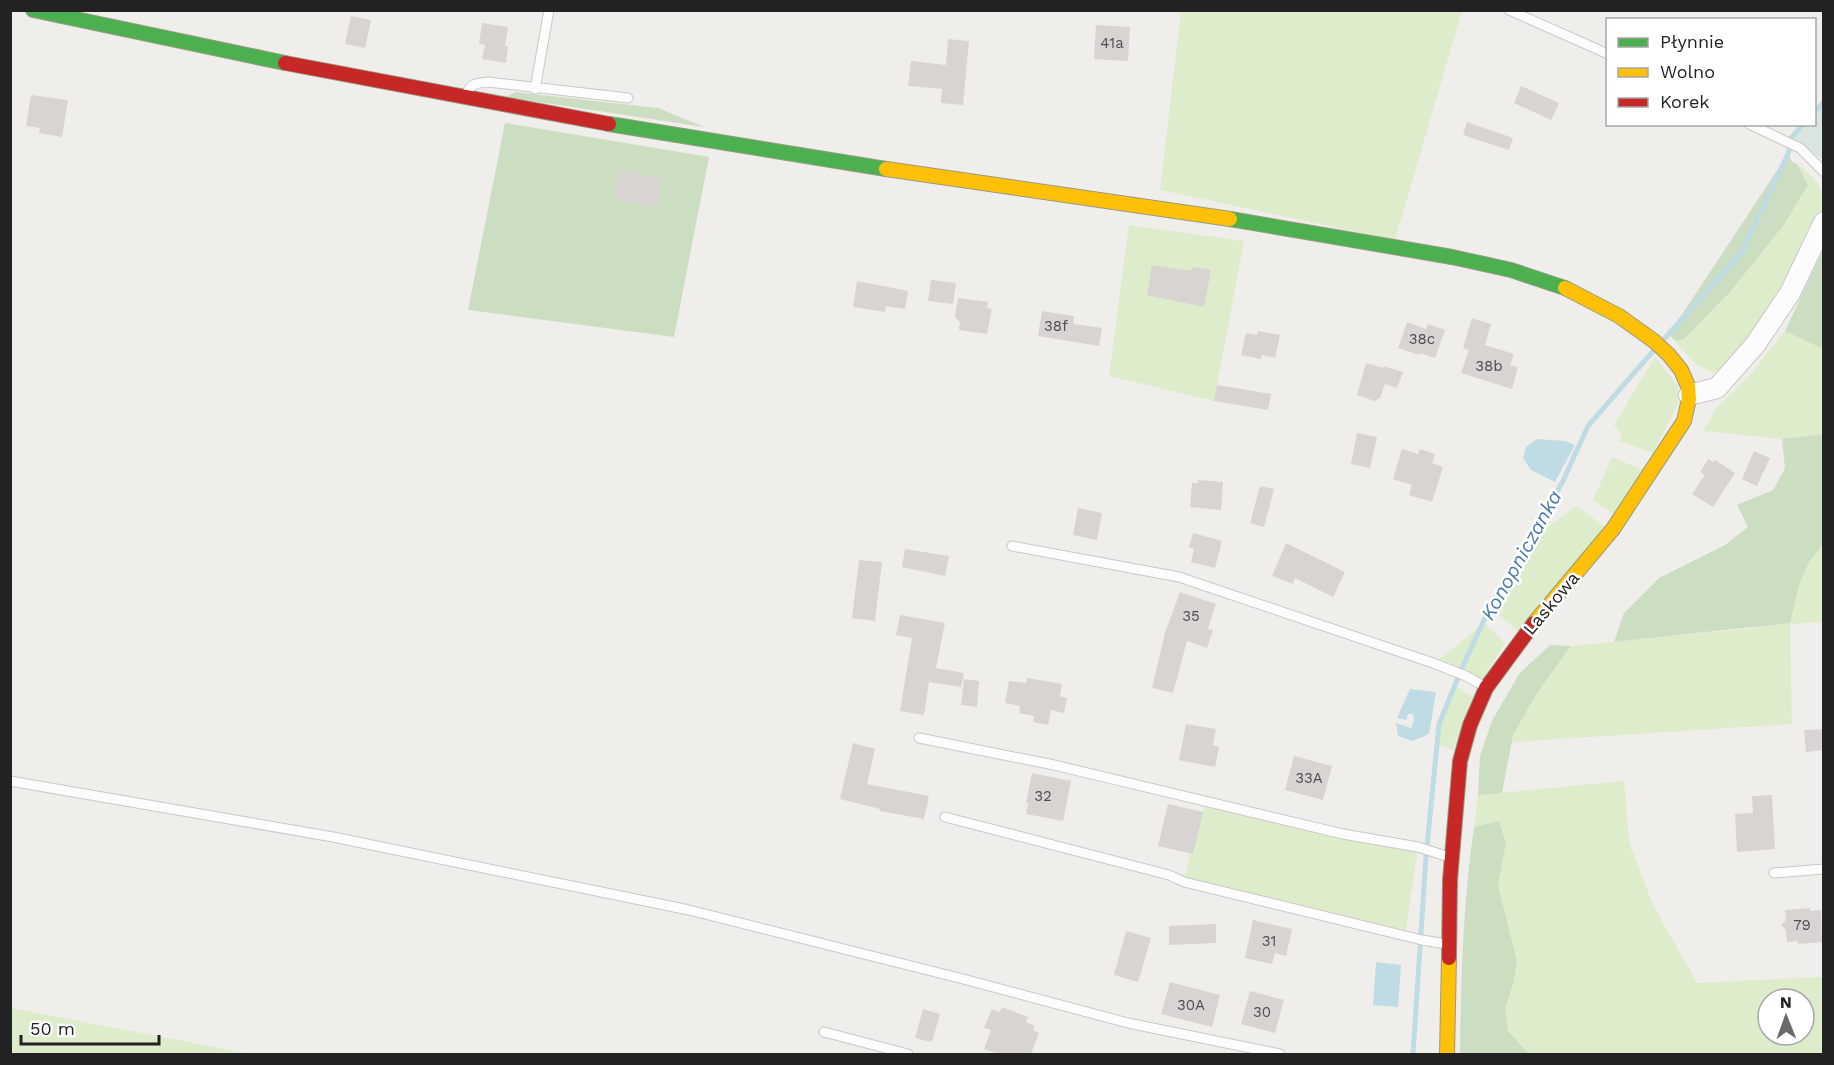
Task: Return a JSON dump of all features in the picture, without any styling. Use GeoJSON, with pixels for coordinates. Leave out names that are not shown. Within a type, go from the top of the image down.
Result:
{"type":"FeatureCollection","features":[{"type":"Feature","properties":{"kind":"street"},"geometry":{"type":"LineString","coordinates":[[33,10],[299,66],[620,126],[816,158],[1203,213],[1444,256],[1509,270],[1566,289],[1596,303],[1646,335],[1664,350],[1680,369],[1687,382],[1689,395],[1716,388],[1755,345],[1790,294],[1824,222]]}},
{"type":"Feature","properties":{"kind":"street","name":"Laskowa"},"geometry":{"type":"LineString","coordinates":[[1447,1054],[1451,858],[1462,752],[1470,725],[1486,688],[1523,637],[1613,529],[1631,503],[1680,429],[1687,411],[1689,395]]}},
{"type":"Feature","properties":{"kind":"lane"},"geometry":{"type":"LineString","coordinates":[[535,89],[549,10]]}},
{"type":"Feature","properties":{"kind":"lane"},"geometry":{"type":"LineString","coordinates":[[1509,10],[1606,53]]}},
{"type":"Feature","properties":{"kind":"lane"},"geometry":{"type":"LineString","coordinates":[[465,97],[469,88],[476,83],[488,82],[628,98]]}},
{"type":"Feature","properties":{"kind":"lane"},"geometry":{"type":"LineString","coordinates":[[1754,126],[1800,148],[1824,172]]}},
{"type":"Feature","properties":{"kind":"lane"},"geometry":{"type":"LineString","coordinates":[[1012,546],[1179,577],[1453,670],[1486,688]]}},
{"type":"Feature","properties":{"kind":"lane"},"geometry":{"type":"LineString","coordinates":[[919,738],[1054,765],[1343,834],[1418,847],[1451,858]]}},
{"type":"Feature","properties":{"kind":"lane"},"geometry":{"type":"LineString","coordinates":[[10,781],[333,837],[689,910],[1128,1023],[1280,1054]]}},
{"type":"Feature","properties":{"kind":"lane"},"geometry":{"type":"LineString","coordinates":[[945,817],[1169,875],[1184,882],[1422,940],[1448,944]]}},
{"type":"Feature","properties":{"kind":"lane"},"geometry":{"type":"LineString","coordinates":[[1774,873],[1824,869]]}},
{"type":"Feature","properties":{"kind":"lane"},"geometry":{"type":"LineString","coordinates":[[824,1032],[908,1054]]}},
{"type":"Feature","properties":{"kind":"green space"},"geometry":{"type":"Polygon","coordinates":[[[1181,11],[1462,11],[1395,240],[1160,190],[1181,11]]]}},
{"type":"Feature","properties":{"kind":"green space"},"geometry":{"type":"Polygon","coordinates":[[[515,92],[658,108],[704,127],[506,97],[515,92]]]}},
{"type":"Feature","properties":{"kind":"green space"},"geometry":{"type":"Polygon","coordinates":[[[505,123],[709,157],[674,337],[468,310],[505,123]]]}},
{"type":"Feature","properties":{"kind":"green space"},"geometry":{"type":"Polygon","coordinates":[[[1788,154],[1792,162],[1797,164],[1808,185],[1783,226],[1730,292],[1683,340],[1674,340],[1669,334],[1788,154]]]}},
{"type":"Feature","properties":{"kind":"green space"},"geometry":{"type":"Polygon","coordinates":[[[1797,164],[1818,184],[1822,195],[1822,211],[1764,319],[1731,361],[1713,373],[1696,364],[1674,340],[1683,340],[1730,292],[1783,226],[1808,185],[1797,164]]]}},
{"type":"Feature","properties":{"kind":"green space"},"geometry":{"type":"Polygon","coordinates":[[[1129,225],[1244,241],[1214,401],[1109,376],[1129,225]]]}},
{"type":"Feature","properties":{"kind":"green space"},"geometry":{"type":"Polygon","coordinates":[[[1823,250],[1824,348],[1821,348],[1785,331],[1823,250]]]}},
{"type":"Feature","properties":{"kind":"green space"},"geometry":{"type":"Polygon","coordinates":[[[1785,331],[1823,348],[1823,434],[1782,439],[1703,431],[1718,406],[1749,376],[1785,331]]]}},
{"type":"Feature","properties":{"kind":"green space"},"geometry":{"type":"Polygon","coordinates":[[[1655,357],[1678,386],[1679,402],[1653,453],[1619,441],[1622,434],[1614,425],[1655,357]]]}},
{"type":"Feature","properties":{"kind":"green space"},"geometry":{"type":"Polygon","coordinates":[[[1823,434],[1823,544],[1809,562],[1799,585],[1790,623],[1614,642],[1624,613],[1659,578],[1725,545],[1748,527],[1737,505],[1773,490],[1785,468],[1782,439],[1823,434]]]}},
{"type":"Feature","properties":{"kind":"green space"},"geometry":{"type":"Polygon","coordinates":[[[1612,457],[1645,471],[1613,514],[1593,500],[1612,457]]]}},
{"type":"Feature","properties":{"kind":"green space"},"geometry":{"type":"Polygon","coordinates":[[[1576,506],[1605,527],[1518,631],[1490,607],[1531,539],[1576,506]]]}},
{"type":"Feature","properties":{"kind":"green space"},"geometry":{"type":"Polygon","coordinates":[[[1823,544],[1823,622],[1790,624],[1792,724],[1512,742],[1513,735],[1537,693],[1571,646],[1755,628],[1799,585],[1809,562],[1823,544]]]}},
{"type":"Feature","properties":{"kind":"green space"},"geometry":{"type":"Polygon","coordinates":[[[1482,621],[1505,643],[1479,685],[1437,661],[1477,629],[1482,621]]]}},
{"type":"Feature","properties":{"kind":"green space"},"geometry":{"type":"Polygon","coordinates":[[[1550,645],[1571,646],[1537,693],[1513,735],[1502,793],[1478,795],[1480,756],[1492,721],[1519,674],[1550,645]]]}},
{"type":"Feature","properties":{"kind":"green space"},"geometry":{"type":"Polygon","coordinates":[[[1454,685],[1472,697],[1453,750],[1435,744],[1439,724],[1454,685]]]}},
{"type":"Feature","properties":{"kind":"green space"},"geometry":{"type":"Polygon","coordinates":[[[1624,781],[1629,842],[1653,905],[1697,983],[1823,977],[1823,1054],[1529,1054],[1508,1031],[1505,1009],[1514,981],[1517,961],[1498,885],[1506,843],[1499,821],[1474,827],[1478,795],[1624,781]]]}},
{"type":"Feature","properties":{"kind":"green space"},"geometry":{"type":"Polygon","coordinates":[[[1205,801],[1418,847],[1405,936],[1184,879],[1205,801]]]}},
{"type":"Feature","properties":{"kind":"green space"},"geometry":{"type":"Polygon","coordinates":[[[1499,821],[1506,843],[1498,885],[1517,961],[1514,981],[1505,1009],[1508,1031],[1529,1054],[1460,1054],[1463,940],[1474,827],[1499,821]]]}},
{"type":"Feature","properties":{"kind":"green space"},"geometry":{"type":"Polygon","coordinates":[[[11,1008],[251,1054],[11,1054],[11,1008]]]}},
{"type":"Feature","properties":{"kind":"shaded area"},"geometry":{"type":"Polygon","coordinates":[[[1823,102],[1823,160],[1792,137],[1802,126],[1816,126],[1816,111],[1823,102]]]}},
{"type":"Feature","properties":{"kind":"water"},"geometry":{"type":"Polygon","coordinates":[[[1537,439],[1565,441],[1575,445],[1555,482],[1531,470],[1523,458],[1526,447],[1537,439]]]}},
{"type":"Feature","properties":{"kind":"water"},"geometry":{"type":"Polygon","coordinates":[[[1410,689],[1436,692],[1429,734],[1412,741],[1398,736],[1396,723],[1411,728],[1414,721],[1413,714],[1408,714],[1406,720],[1397,718],[1410,689]]]}},
{"type":"Feature","properties":{"kind":"water"},"geometry":{"type":"Polygon","coordinates":[[[1376,962],[1401,965],[1398,1007],[1373,1005],[1376,962]]]}},
{"type":"Feature","properties":{"kind":"building"},"geometry":{"type":"Polygon","coordinates":[[[351,16],[371,20],[365,48],[345,44],[351,16]]]}},
{"type":"Feature","properties":{"kind":"building"},"geometry":{"type":"Polygon","coordinates":[[[482,23],[508,27],[505,46],[508,46],[506,63],[482,59],[485,45],[479,44],[482,23]]]}},
{"type":"Feature","properties":{"kind":"building"},"geometry":{"type":"Polygon","coordinates":[[[1096,25],[1130,27],[1128,61],[1094,59],[1096,25]]]}},
{"type":"Feature","properties":{"kind":"building"},"geometry":{"type":"Polygon","coordinates":[[[948,39],[969,41],[963,105],[941,103],[942,89],[908,86],[911,61],[946,65],[948,39]]]}},
{"type":"Feature","properties":{"kind":"building"},"geometry":{"type":"Polygon","coordinates":[[[1521,86],[1559,103],[1551,120],[1514,103],[1521,86]]]}},
{"type":"Feature","properties":{"kind":"building"},"geometry":{"type":"Polygon","coordinates":[[[31,95],[68,100],[62,137],[39,133],[40,128],[26,126],[31,95]]]}},
{"type":"Feature","properties":{"kind":"building"},"geometry":{"type":"Polygon","coordinates":[[[1467,122],[1513,138],[1509,150],[1463,135],[1467,122]]]}},
{"type":"Feature","properties":{"kind":"building"},"geometry":{"type":"Polygon","coordinates":[[[619,170],[662,178],[657,207],[614,200],[619,170]]]}},
{"type":"Feature","properties":{"kind":"building"},"geometry":{"type":"Polygon","coordinates":[[[1152,265],[1191,271],[1192,267],[1211,270],[1204,307],[1147,295],[1152,265]]]}},
{"type":"Feature","properties":{"kind":"building"},"geometry":{"type":"Polygon","coordinates":[[[931,280],[956,283],[953,304],[928,301],[931,280]]]}},
{"type":"Feature","properties":{"kind":"building"},"geometry":{"type":"Polygon","coordinates":[[[857,281],[908,291],[905,309],[886,306],[885,312],[853,307],[857,281]]]}},
{"type":"Feature","properties":{"kind":"building"},"geometry":{"type":"Polygon","coordinates":[[[958,298],[988,302],[987,308],[992,309],[987,334],[959,330],[960,322],[955,317],[958,298]]]}},
{"type":"Feature","properties":{"kind":"building"},"geometry":{"type":"Polygon","coordinates":[[[1042,311],[1074,316],[1073,324],[1102,328],[1099,346],[1038,336],[1042,311]]]}},
{"type":"Feature","properties":{"kind":"building"},"geometry":{"type":"Polygon","coordinates":[[[1472,318],[1491,324],[1485,345],[1514,354],[1510,365],[1518,367],[1512,389],[1461,373],[1469,350],[1463,348],[1472,318]]]}},
{"type":"Feature","properties":{"kind":"building"},"geometry":{"type":"Polygon","coordinates":[[[1407,322],[1426,329],[1428,324],[1445,330],[1435,358],[1398,348],[1407,322]]]}},
{"type":"Feature","properties":{"kind":"building"},"geometry":{"type":"Polygon","coordinates":[[[1258,331],[1280,335],[1275,358],[1262,355],[1261,359],[1241,355],[1246,333],[1257,335],[1258,331]]]}},
{"type":"Feature","properties":{"kind":"building"},"geometry":{"type":"Polygon","coordinates":[[[1366,363],[1403,372],[1397,388],[1385,384],[1380,398],[1374,401],[1357,395],[1366,363]]]}},
{"type":"Feature","properties":{"kind":"building"},"geometry":{"type":"Polygon","coordinates":[[[1217,385],[1271,394],[1268,410],[1214,401],[1217,385]]]}},
{"type":"Feature","properties":{"kind":"building"},"geometry":{"type":"Polygon","coordinates":[[[1357,433],[1377,437],[1370,468],[1351,464],[1357,433]]]}},
{"type":"Feature","properties":{"kind":"building"},"geometry":{"type":"Polygon","coordinates":[[[1402,449],[1418,454],[1420,449],[1435,454],[1432,463],[1443,467],[1432,502],[1409,495],[1412,485],[1393,479],[1402,449]]]}},
{"type":"Feature","properties":{"kind":"building"},"geometry":{"type":"Polygon","coordinates":[[[1754,451],[1770,458],[1757,486],[1742,479],[1754,451]]]}},
{"type":"Feature","properties":{"kind":"building"},"geometry":{"type":"Polygon","coordinates":[[[1708,459],[1713,462],[1715,460],[1735,473],[1713,507],[1692,494],[1705,475],[1700,472],[1708,459]]]}},
{"type":"Feature","properties":{"kind":"building"},"geometry":{"type":"Polygon","coordinates":[[[1198,480],[1223,482],[1221,510],[1190,507],[1192,483],[1198,483],[1198,480]]]}},
{"type":"Feature","properties":{"kind":"building"},"geometry":{"type":"Polygon","coordinates":[[[1260,486],[1274,489],[1264,527],[1250,523],[1260,486]]]}},
{"type":"Feature","properties":{"kind":"building"},"geometry":{"type":"Polygon","coordinates":[[[1078,508],[1102,513],[1097,540],[1073,535],[1078,508]]]}},
{"type":"Feature","properties":{"kind":"building"},"geometry":{"type":"Polygon","coordinates":[[[1193,533],[1222,541],[1215,568],[1191,562],[1194,549],[1189,547],[1193,533]]]}},
{"type":"Feature","properties":{"kind":"building"},"geometry":{"type":"Polygon","coordinates":[[[1286,543],[1345,572],[1333,597],[1295,578],[1293,584],[1272,576],[1286,543]]]}},
{"type":"Feature","properties":{"kind":"building"},"geometry":{"type":"Polygon","coordinates":[[[905,549],[949,556],[945,576],[902,567],[905,549]]]}},
{"type":"Feature","properties":{"kind":"building"},"geometry":{"type":"Polygon","coordinates":[[[859,560],[882,562],[875,621],[852,618],[859,560]]]}},
{"type":"Feature","properties":{"kind":"building"},"geometry":{"type":"Polygon","coordinates":[[[1180,592],[1216,604],[1208,629],[1213,630],[1207,648],[1187,641],[1173,693],[1152,688],[1165,633],[1180,592]]]}},
{"type":"Feature","properties":{"kind":"building"},"geometry":{"type":"Polygon","coordinates":[[[900,615],[945,623],[936,668],[964,673],[961,687],[929,682],[924,715],[900,711],[912,638],[896,635],[900,615]]]}},
{"type":"Feature","properties":{"kind":"building"},"geometry":{"type":"Polygon","coordinates":[[[1027,678],[1062,684],[1060,696],[1067,698],[1064,713],[1051,710],[1048,725],[1033,722],[1034,716],[1019,713],[1020,706],[1005,703],[1009,681],[1026,683],[1027,678]]]}},
{"type":"Feature","properties":{"kind":"building"},"geometry":{"type":"Polygon","coordinates":[[[964,679],[979,681],[977,707],[961,705],[964,679]]]}},
{"type":"Feature","properties":{"kind":"building"},"geometry":{"type":"Polygon","coordinates":[[[1186,724],[1216,729],[1213,745],[1219,747],[1215,767],[1179,760],[1186,724]]]}},
{"type":"Feature","properties":{"kind":"building"},"geometry":{"type":"Polygon","coordinates":[[[1824,729],[1824,750],[1806,752],[1804,730],[1824,729]]]}},
{"type":"Feature","properties":{"kind":"building"},"geometry":{"type":"Polygon","coordinates":[[[853,743],[875,749],[867,784],[929,796],[924,819],[880,811],[880,809],[840,799],[853,743]]]}},
{"type":"Feature","properties":{"kind":"building"},"geometry":{"type":"Polygon","coordinates":[[[1294,756],[1332,766],[1323,800],[1285,790],[1294,756]]]}},
{"type":"Feature","properties":{"kind":"building"},"geometry":{"type":"Polygon","coordinates":[[[1032,773],[1071,781],[1063,821],[1026,814],[1032,773]]]}},
{"type":"Feature","properties":{"kind":"building"},"geometry":{"type":"Polygon","coordinates":[[[1772,795],[1775,849],[1737,852],[1735,814],[1753,813],[1752,796],[1772,795]]]}},
{"type":"Feature","properties":{"kind":"building"},"geometry":{"type":"Polygon","coordinates":[[[1168,804],[1203,812],[1193,854],[1158,846],[1168,804]]]}},
{"type":"Feature","properties":{"kind":"building"},"geometry":{"type":"Polygon","coordinates":[[[1810,908],[1810,911],[1821,910],[1822,942],[1799,944],[1797,941],[1787,942],[1786,930],[1781,925],[1786,920],[1785,910],[1810,908]]]}},
{"type":"Feature","properties":{"kind":"building"},"geometry":{"type":"Polygon","coordinates":[[[1253,920],[1292,929],[1286,956],[1275,953],[1272,964],[1245,958],[1253,920]]]}},
{"type":"Feature","properties":{"kind":"building"},"geometry":{"type":"Polygon","coordinates":[[[1216,924],[1216,943],[1169,945],[1169,926],[1216,924]]]}},
{"type":"Feature","properties":{"kind":"building"},"geometry":{"type":"Polygon","coordinates":[[[1126,931],[1151,938],[1138,982],[1114,975],[1126,931]]]}},
{"type":"Feature","properties":{"kind":"building"},"geometry":{"type":"Polygon","coordinates":[[[1170,982],[1220,995],[1212,1027],[1161,1014],[1170,982]]]}},
{"type":"Feature","properties":{"kind":"building"},"geometry":{"type":"Polygon","coordinates":[[[1250,991],[1284,1000],[1275,1033],[1241,1024],[1250,991]]]}},
{"type":"Feature","properties":{"kind":"building"},"geometry":{"type":"Polygon","coordinates":[[[1002,1007],[1028,1017],[1026,1022],[1035,1026],[1033,1030],[1039,1033],[1031,1054],[999,1054],[984,1049],[991,1030],[984,1028],[992,1009],[1000,1012],[1002,1007]]]}},
{"type":"Feature","properties":{"kind":"building"},"geometry":{"type":"Polygon","coordinates":[[[923,1009],[940,1014],[932,1042],[915,1038],[923,1009]]]}},
{"type":"Feature","properties":{"kind":"waterway","name":"Konopniczanka"},"geometry":{"type":"LineString","coordinates":[[1816,110],[1824,102]]}},
{"type":"Feature","properties":{"kind":"waterway","name":"Konopniczanka"},"geometry":{"type":"LineString","coordinates":[[1664,339],[1741,253],[1788,154],[1792,137],[1801,126]]}},
{"type":"Feature","properties":{"kind":"waterway","name":"Konopniczanka"},"geometry":{"type":"LineString","coordinates":[[1413,1054],[1426,856],[1439,724],[1490,607],[1562,483],[1588,426],[1654,350]]}},
{"type":"Feature","properties":{"kind":"traffic: fast"},"geometry":{"type":"LineString","coordinates":[[33,10],[285,63]]}},
{"type":"Feature","properties":{"kind":"traffic: fast"},"geometry":{"type":"LineString","coordinates":[[609,124],[886,169]]}},
{"type":"Feature","properties":{"kind":"traffic: fast"},"geometry":{"type":"LineString","coordinates":[[1230,219],[1452,257],[1511,270],[1565,288]]}},
{"type":"Feature","properties":{"kind":"traffic: slow"},"geometry":{"type":"LineString","coordinates":[[886,169],[1230,219]]}},
{"type":"Feature","properties":{"kind":"traffic: slow"},"geometry":{"type":"LineString","coordinates":[[1534,623],[1613,529],[1684,421],[1689,399],[1688,386],[1681,370],[1654,341],[1619,316],[1565,288]]}},
{"type":"Feature","properties":{"kind":"traffic: slow"},"geometry":{"type":"LineString","coordinates":[[1447,1054],[1449,958]]}},
{"type":"Feature","properties":{"kind":"traffic: jam"},"geometry":{"type":"LineString","coordinates":[[285,63],[609,124]]}},
{"type":"Feature","properties":{"kind":"traffic: jam"},"geometry":{"type":"LineString","coordinates":[[1449,958],[1450,880],[1460,761],[1470,725],[1486,688],[1534,623]]}}]}
